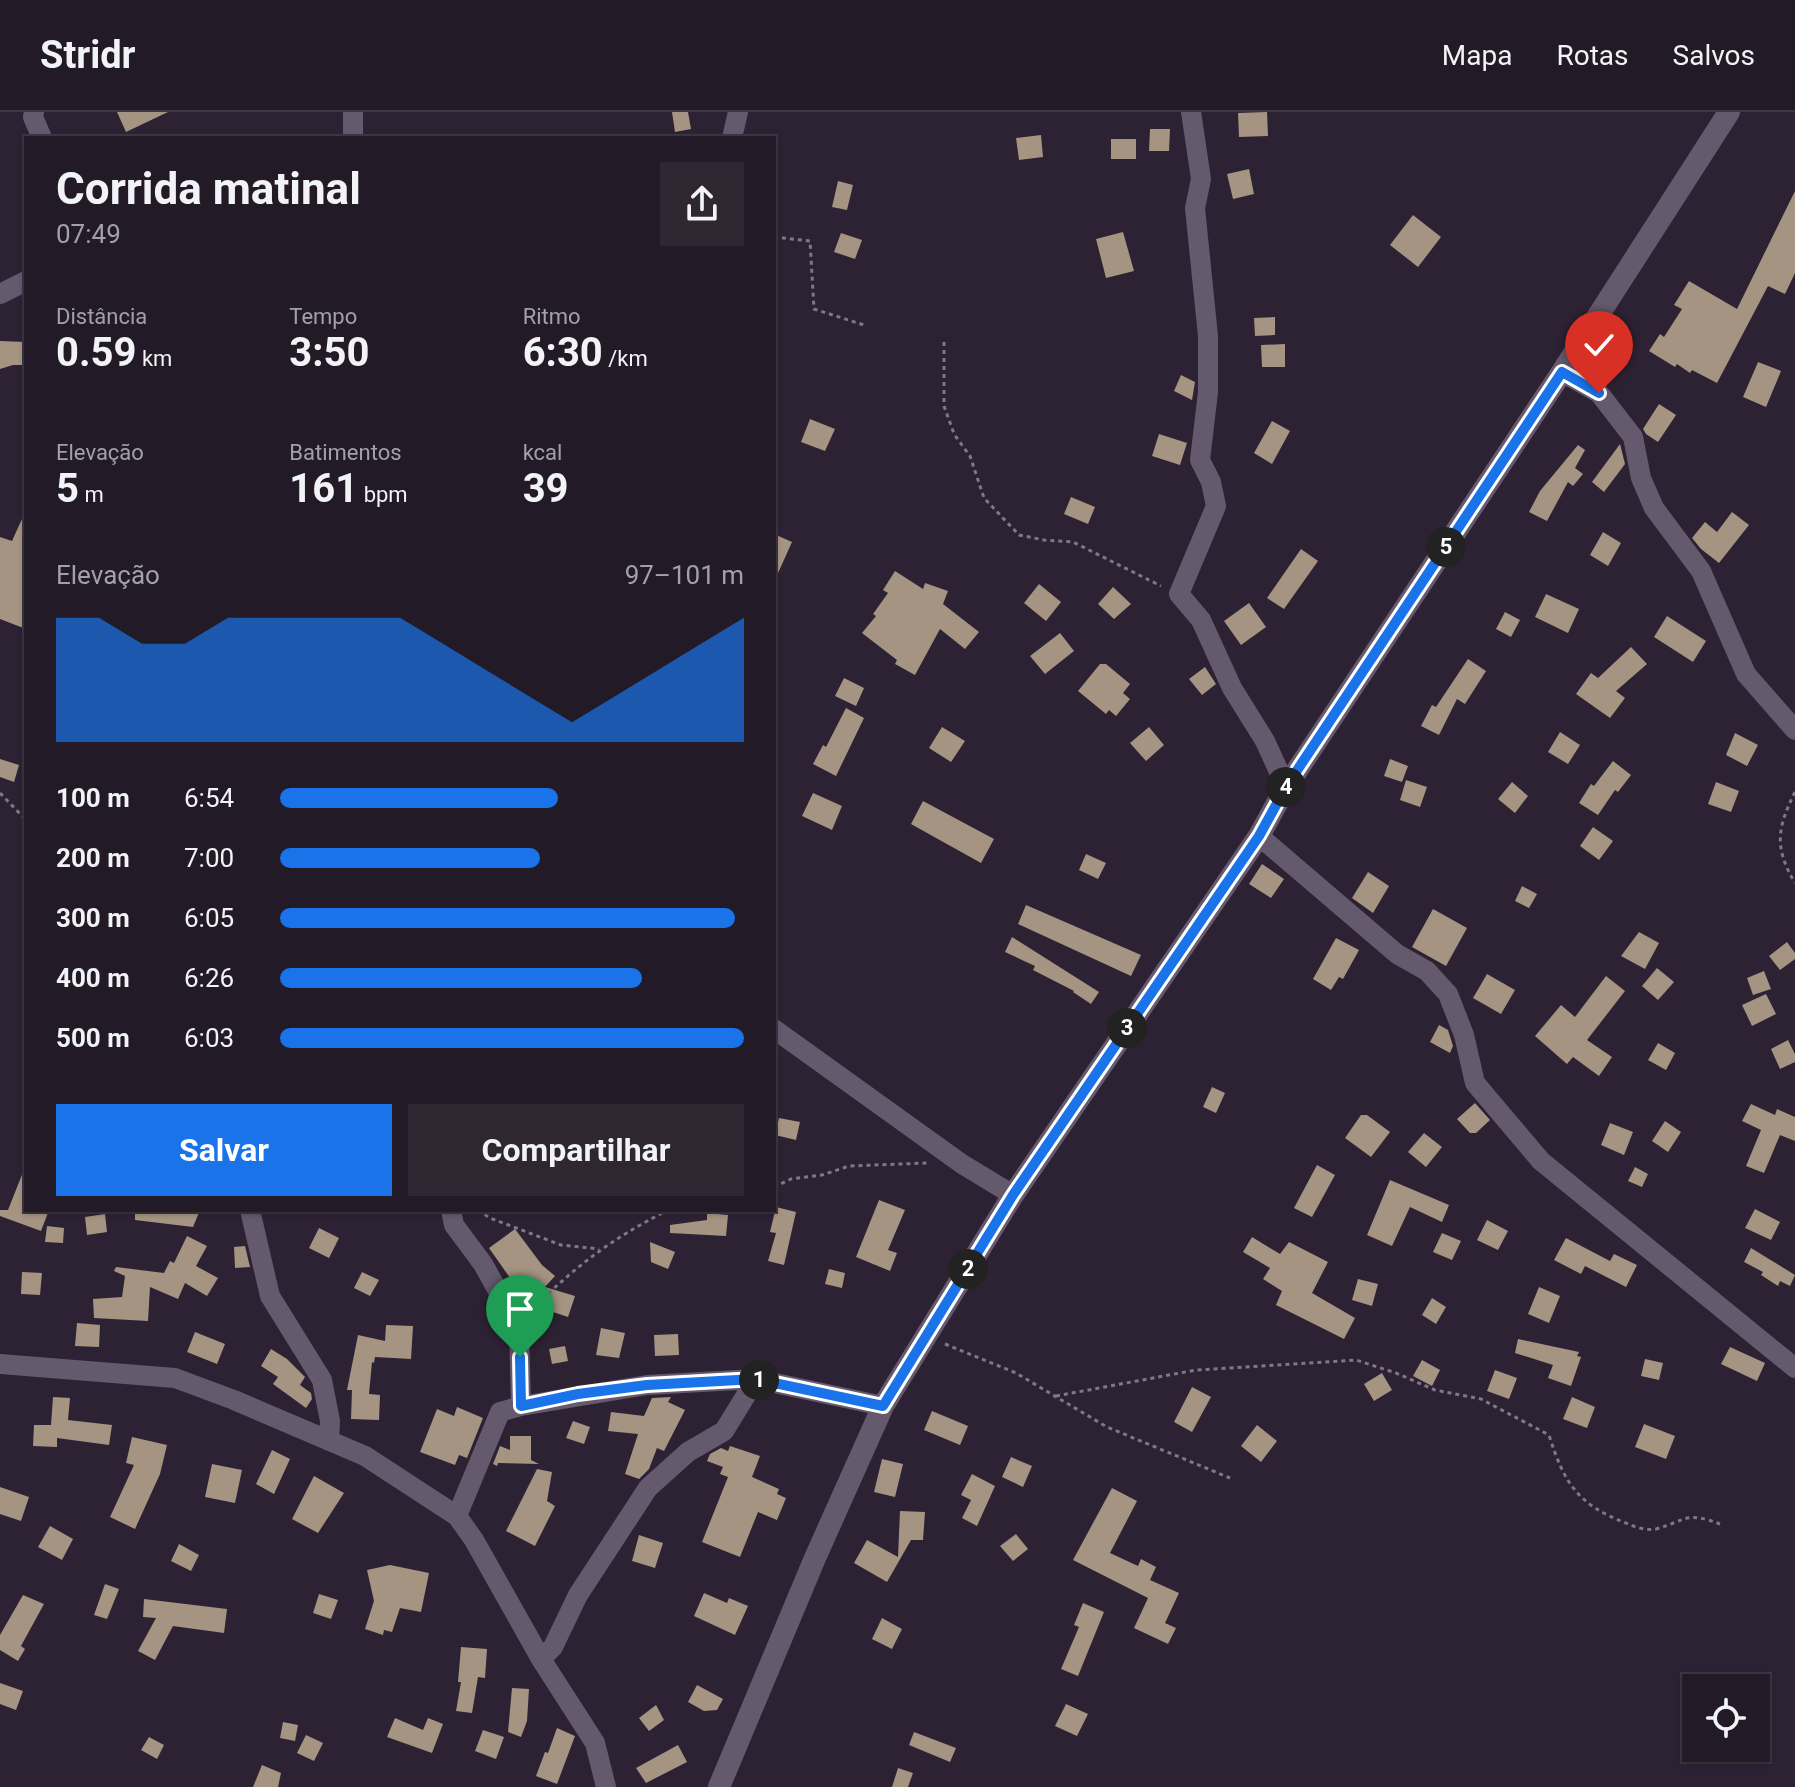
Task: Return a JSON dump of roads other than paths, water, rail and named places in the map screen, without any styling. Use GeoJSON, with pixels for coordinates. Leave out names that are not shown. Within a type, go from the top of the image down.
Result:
{"type":"FeatureCollection","features":[{"type":"Feature","properties":{"kind":"street"},"geometry":{"type":"LineString","coordinates":[[353,112],[353,136]]}},
{"type":"Feature","properties":{"kind":"street"},"geometry":{"type":"LineString","coordinates":[[732,136],[738,112]]}},
{"type":"Feature","properties":{"kind":"street"},"geometry":{"type":"LineString","coordinates":[[1191,112],[1201,179],[1195,208],[1208,336],[1208,392],[1200,460],[1211,482],[1216,506],[1179,594],[1201,620],[1232,688],[1265,741],[1286,787]]}},
{"type":"Feature","properties":{"kind":"street"},"geometry":{"type":"LineString","coordinates":[[719,1787],[883,1406],[1013,1195],[1259,836],[1286,787],[1562,372],[1729,112]]}},
{"type":"Feature","properties":{"kind":"street"},"geometry":{"type":"LineString","coordinates":[[30,114],[41,136]]}},
{"type":"Feature","properties":{"kind":"street"},"geometry":{"type":"LineString","coordinates":[[0,294],[24,282]]}},
{"type":"Feature","properties":{"kind":"street"},"geometry":{"type":"LineString","coordinates":[[1562,372],[1599,393],[1633,437],[1641,478],[1654,508],[1701,571],[1746,674],[1795,730]]}},
{"type":"Feature","properties":{"kind":"street"},"geometry":{"type":"LineString","coordinates":[[1259,836],[1397,954],[1427,971],[1448,994],[1464,1035],[1475,1083],[1541,1161],[1795,1368]]}},
{"type":"Feature","properties":{"kind":"street"},"geometry":{"type":"LineString","coordinates":[[776,1030],[962,1164],[1013,1195]]}},
{"type":"Feature","properties":{"kind":"street"},"geometry":{"type":"LineString","coordinates":[[250,1212],[270,1296],[322,1380],[330,1421],[329,1441]]}},
{"type":"Feature","properties":{"kind":"street"},"geometry":{"type":"LineString","coordinates":[[451,1212],[454,1225],[483,1264],[519,1329],[521,1406]]}},
{"type":"Feature","properties":{"kind":"street"},"geometry":{"type":"LineString","coordinates":[[0,1364],[175,1378],[365,1456],[457,1516],[474,1540],[541,1659],[595,1743],[606,1787]]}},
{"type":"Feature","properties":{"kind":"street"},"geometry":{"type":"LineString","coordinates":[[457,1516],[500,1412],[521,1406],[578,1394],[647,1385],[756,1379],[883,1406]]}},
{"type":"Feature","properties":{"kind":"street"},"geometry":{"type":"LineString","coordinates":[[541,1659],[553,1647],[578,1595],[648,1488],[688,1452],[724,1431],[756,1379]]}}]}
